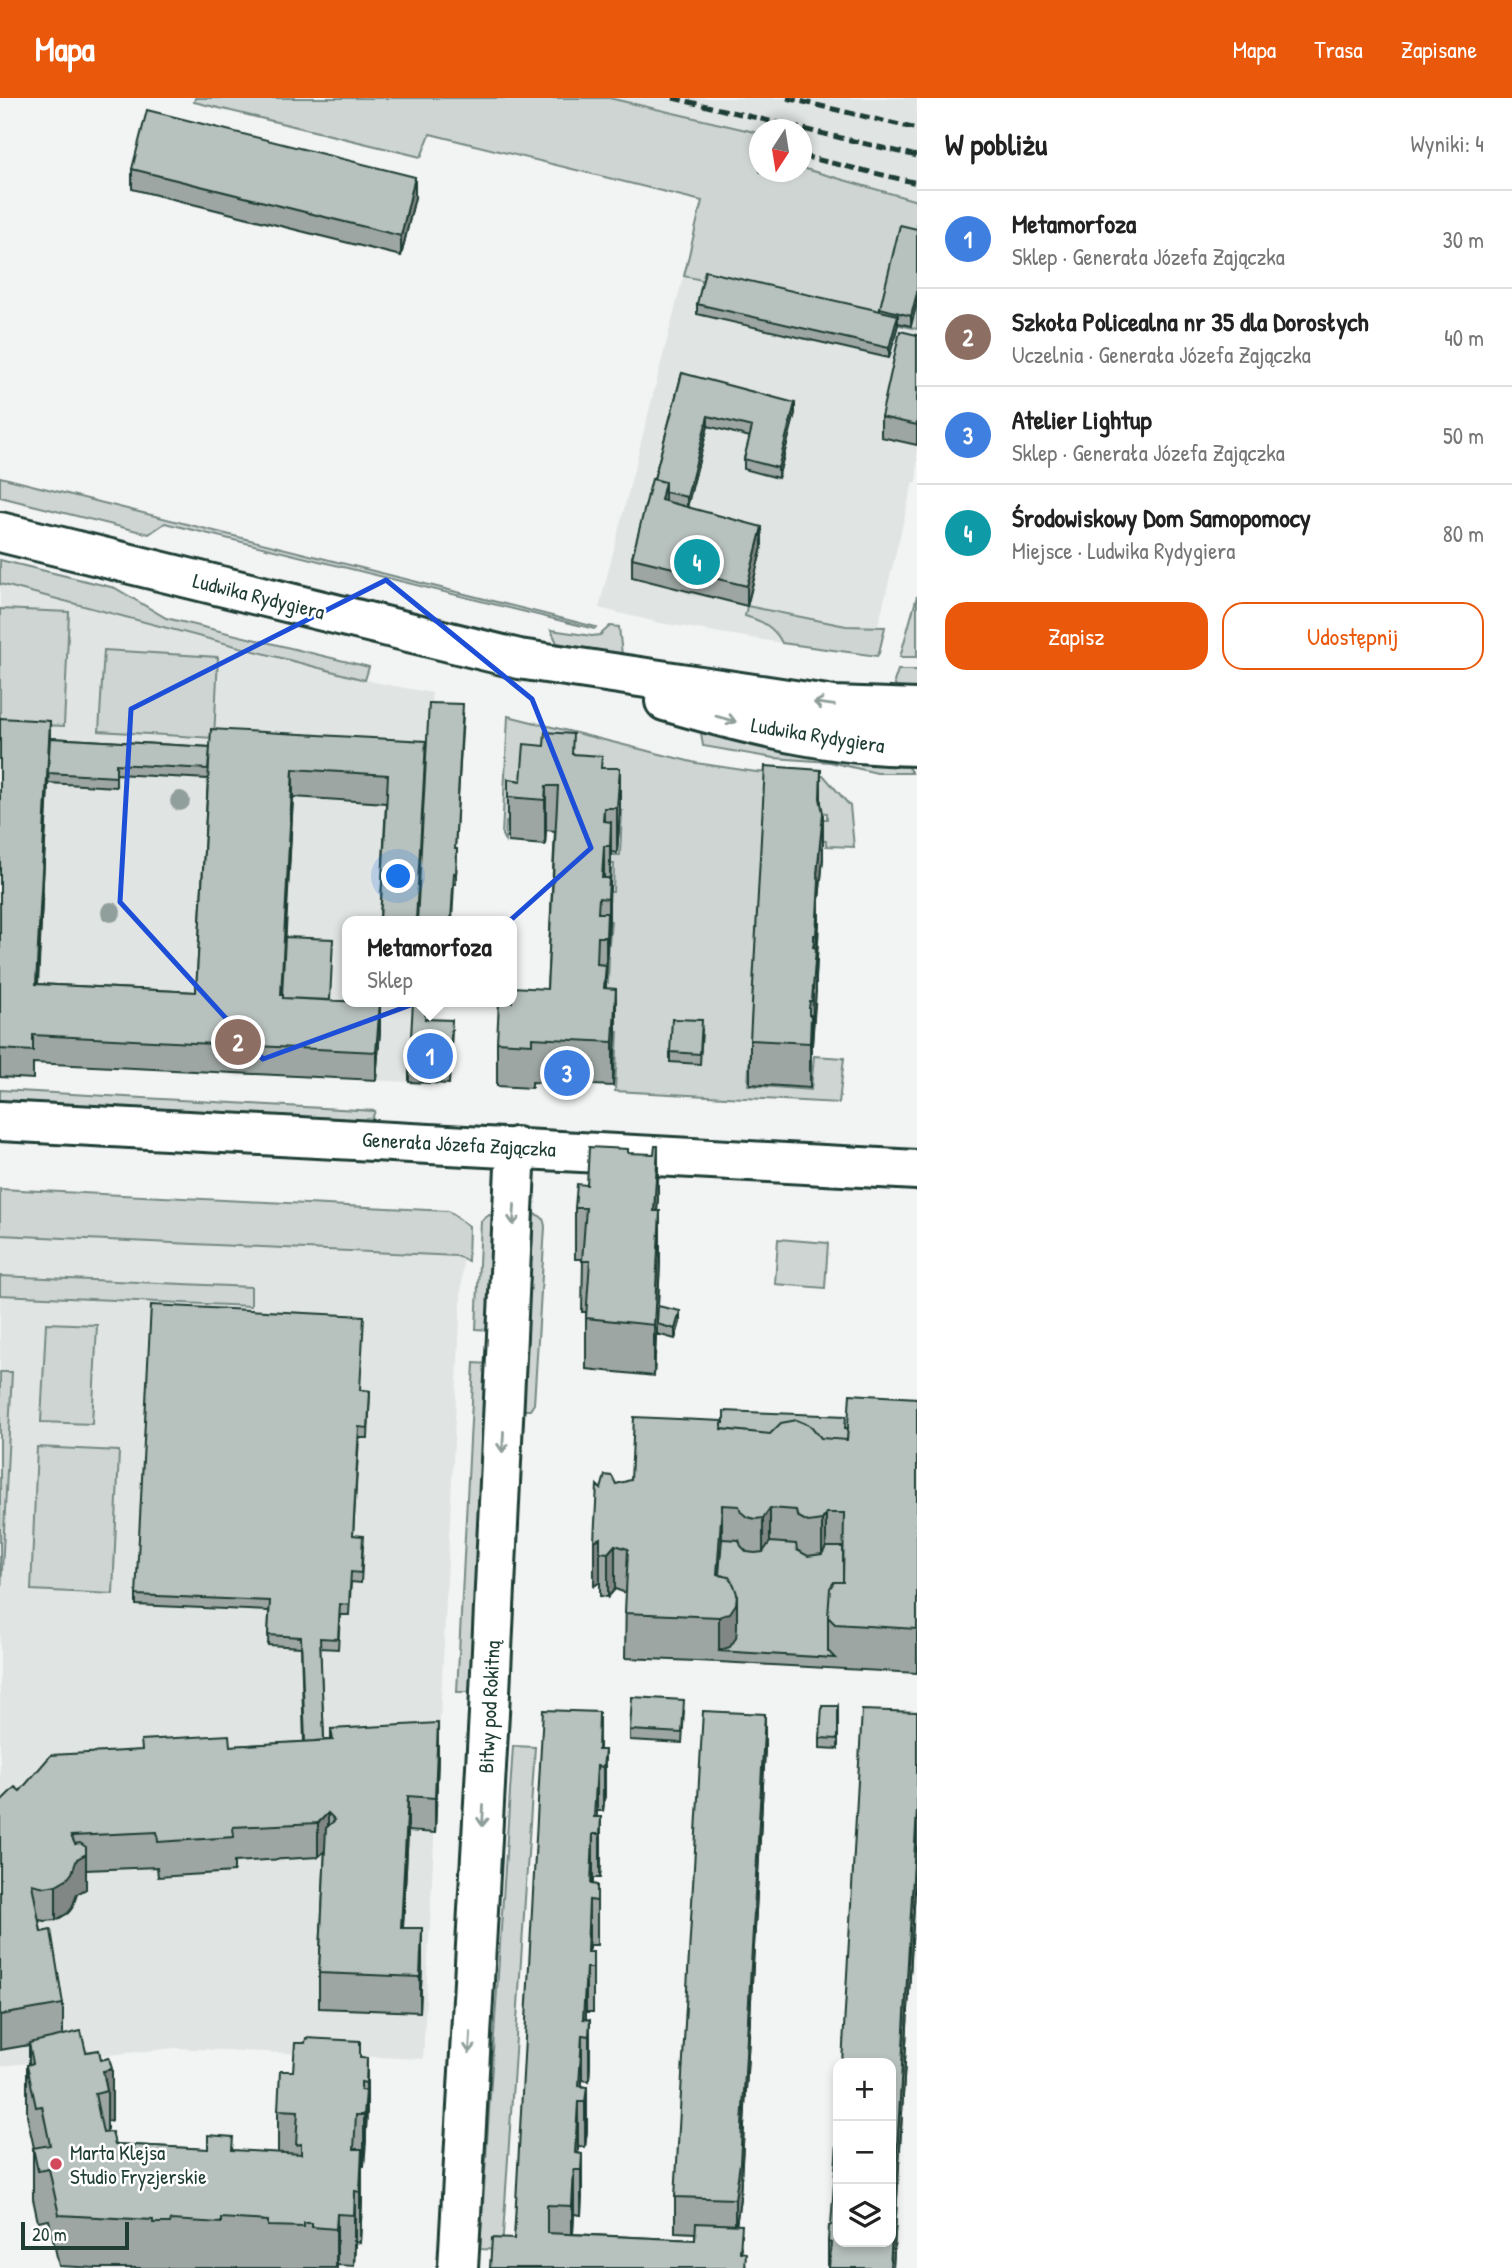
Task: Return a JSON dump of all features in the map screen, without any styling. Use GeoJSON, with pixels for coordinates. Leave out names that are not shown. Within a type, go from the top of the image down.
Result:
{"type":"FeatureCollection","features":[{"type":"Feature","properties":{"kind":"street","name":"Ludwika Rydygiera"},"geometry":{"type":"LineString","coordinates":[[0,531],[519,659],[752,726],[872,727],[917,709]]}},
{"type":"Feature","properties":{"kind":"street","name":"Ludwika Rydygiera"},"geometry":{"type":"LineString","coordinates":[[872,727],[917,746]]}},
{"type":"Feature","properties":{"kind":"street","name":"Generała Józefa Zajączka"},"geometry":{"type":"LineString","coordinates":[[0,1121],[917,1170]]}},
{"type":"Feature","properties":{"kind":"street","name":"Bitwy pod Rokitną"},"geometry":{"type":"LineString","coordinates":[[458,2268],[516,1147]]}},
{"type":"Feature","properties":{"kind":"highlighted area"},"geometry":{"type":"Polygon","coordinates":[[[386,580],[532,699],[591,848],[419,1002],[263,1059],[120,902],[131,709],[386,580]]]}},
{"type":"Feature","properties":{"kind":"shaded area"},"geometry":{"type":"Polygon","coordinates":[[[195,98],[609,98],[749,131],[749,182],[812,182],[812,171],[917,201],[917,329],[684,276],[702,201],[430,134],[421,157],[194,102],[195,98]]]}},
{"type":"Feature","properties":{"kind":"shaded area"},"geometry":{"type":"Polygon","coordinates":[[[290,98],[917,98],[917,482],[913,482],[878,626],[771,627],[782,643],[660,623],[599,608],[702,202],[290,98]]]}},
{"type":"Feature","properties":{"kind":"shaded area"},"geometry":{"type":"Polygon","coordinates":[[[0,477],[596,627],[594,629],[165,523],[149,534],[0,497],[0,477]]]}},
{"type":"Feature","properties":{"kind":"shaded area"},"geometry":{"type":"Polygon","coordinates":[[[0,560],[115,588],[166,618],[369,667],[365,680],[0,584],[0,560]]]}},
{"type":"Feature","properties":{"kind":"shaded area"},"geometry":{"type":"Polygon","coordinates":[[[0,584],[378,683],[432,693],[418,916],[342,916],[342,1007],[413,1007],[409,1082],[34,1063],[33,1079],[0,1077],[0,584]]]}},
{"type":"Feature","properties":{"kind":"shaded area"},"geometry":{"type":"Polygon","coordinates":[[[917,596],[917,657],[900,657],[917,596]]]}},
{"type":"Feature","properties":{"kind":"shaded area"},"geometry":{"type":"Polygon","coordinates":[[[747,606],[846,626],[885,627],[879,653],[877,656],[782,643],[767,625],[745,616],[747,606]]]}},
{"type":"Feature","properties":{"kind":"shaded area"},"geometry":{"type":"Polygon","coordinates":[[[0,609],[69,612],[64,726],[0,723],[0,609]]]}},
{"type":"Feature","properties":{"kind":"shaded area"},"geometry":{"type":"Polygon","coordinates":[[[610,626],[619,627],[622,655],[557,643],[551,630],[592,636],[600,635],[610,626]]]}},
{"type":"Feature","properties":{"kind":"shaded area"},"geometry":{"type":"Polygon","coordinates":[[[104,650],[218,657],[214,738],[99,731],[104,650]]]}},
{"type":"Feature","properties":{"kind":"shaded area"},"geometry":{"type":"Polygon","coordinates":[[[898,670],[917,670],[917,691],[898,693],[894,682],[898,670]]]}},
{"type":"Feature","properties":{"kind":"shaded area"},"geometry":{"type":"Polygon","coordinates":[[[508,716],[696,763],[756,772],[824,776],[850,806],[854,847],[826,846],[826,841],[821,841],[822,819],[827,819],[827,813],[764,809],[748,1085],[811,1090],[814,1056],[844,1058],[839,1103],[615,1091],[618,1032],[606,1031],[599,983],[608,983],[609,957],[600,956],[601,944],[609,944],[611,921],[604,920],[607,892],[613,892],[614,864],[608,864],[608,855],[620,855],[622,811],[604,810],[519,823],[506,822],[505,841],[502,835],[508,716]]]}},
{"type":"Feature","properties":{"kind":"shaded area"},"geometry":{"type":"Polygon","coordinates":[[[700,726],[905,763],[912,773],[877,773],[830,762],[774,758],[703,746],[700,726]]]}},
{"type":"Feature","properties":{"kind":"shaded area"},"geometry":{"type":"Polygon","coordinates":[[[0,1090],[375,1111],[371,1122],[0,1101],[0,1090]]]}},
{"type":"Feature","properties":{"kind":"shaded area"},"geometry":{"type":"Polygon","coordinates":[[[0,1189],[448,1211],[469,1226],[468,1261],[457,1256],[0,1235],[0,1189]]]}},
{"type":"Feature","properties":{"kind":"shaded area"},"geometry":{"type":"Polygon","coordinates":[[[534,1214],[542,1218],[545,1227],[534,1404],[530,1410],[522,1410],[534,1214]]]}},
{"type":"Feature","properties":{"kind":"shaded area"},"geometry":{"type":"Polygon","coordinates":[[[489,1215],[496,1216],[490,1330],[476,1329],[481,1221],[489,1215]]]}},
{"type":"Feature","properties":{"kind":"shaded area"},"geometry":{"type":"Polygon","coordinates":[[[0,1235],[457,1256],[463,1260],[423,2059],[175,2048],[0,2066],[0,1235]]]}},
{"type":"Feature","properties":{"kind":"shaded area"},"geometry":{"type":"Polygon","coordinates":[[[778,1239],[828,1243],[825,1288],[775,1284],[778,1239]]]}},
{"type":"Feature","properties":{"kind":"shaded area"},"geometry":{"type":"Polygon","coordinates":[[[0,1276],[251,1287],[251,1306],[0,1295],[0,1276]]]}},
{"type":"Feature","properties":{"kind":"shaded area"},"geometry":{"type":"Polygon","coordinates":[[[46,1323],[97,1325],[92,1424],[41,1422],[46,1323]]]}},
{"type":"Feature","properties":{"kind":"shaded area"},"geometry":{"type":"Polygon","coordinates":[[[474,1363],[489,1364],[472,1692],[457,1692],[474,1363]]]}},
{"type":"Feature","properties":{"kind":"shaded area"},"geometry":{"type":"Polygon","coordinates":[[[0,1372],[12,1372],[1,1590],[0,1590],[0,1372]]]}},
{"type":"Feature","properties":{"kind":"shaded area"},"geometry":{"type":"Polygon","coordinates":[[[37,1447],[119,1451],[113,1594],[31,1590],[37,1447]]]}},
{"type":"Feature","properties":{"kind":"shaded area"},"geometry":{"type":"Polygon","coordinates":[[[513,1746],[535,1747],[502,2250],[480,2249],[513,1746]]]}},
{"type":"Feature","properties":{"kind":"building"},"geometry":{"type":"Polygon","coordinates":[[[147,110],[415,177],[401,236],[132,169],[147,110]]]}},
{"type":"Feature","properties":{"kind":"building"},"geometry":{"type":"Polygon","coordinates":[[[900,225],[917,229],[917,293],[911,316],[880,308],[900,225]]]}},
{"type":"Feature","properties":{"kind":"building"},"geometry":{"type":"Polygon","coordinates":[[[705,271],[898,315],[889,348],[697,304],[705,271]]]}},
{"type":"Feature","properties":{"kind":"building"},"geometry":{"type":"Polygon","coordinates":[[[900,331],[917,335],[917,425],[881,417],[900,331]]]}},
{"type":"Feature","properties":{"kind":"building"},"geometry":{"type":"Polygon","coordinates":[[[682,373],[795,403],[778,468],[744,459],[752,427],[708,416],[687,497],[665,492],[665,482],[654,479],[682,373]]]}},
{"type":"Feature","properties":{"kind":"building"},"geometry":{"type":"Polygon","coordinates":[[[652,479],[665,482],[661,500],[762,527],[747,586],[632,558],[652,479]]]}},
{"type":"Feature","properties":{"kind":"building"},"geometry":{"type":"Polygon","coordinates":[[[429,703],[463,704],[456,874],[454,873],[451,916],[417,916],[429,703]]]}},
{"type":"Feature","properties":{"kind":"building"},"geometry":{"type":"Polygon","coordinates":[[[0,718],[50,721],[36,984],[196,992],[211,729],[426,741],[416,916],[380,916],[388,775],[293,769],[281,995],[283,998],[342,1001],[342,1007],[380,1007],[376,1052],[33,1035],[33,1051],[0,1049],[0,718]]]}},
{"type":"Feature","properties":{"kind":"building"},"geometry":{"type":"Polygon","coordinates":[[[545,732],[573,734],[572,754],[602,756],[601,768],[620,768],[617,808],[604,808],[603,821],[611,822],[610,846],[604,846],[602,878],[609,878],[608,899],[599,898],[598,913],[607,913],[606,937],[598,937],[597,964],[606,965],[604,988],[616,989],[613,1042],[532,1038],[532,1044],[497,1042],[499,1007],[517,1007],[517,987],[547,989],[558,786],[546,786],[545,800],[508,797],[508,779],[521,781],[524,744],[544,746],[545,732]]]}},
{"type":"Feature","properties":{"kind":"building"},"geometry":{"type":"Polygon","coordinates":[[[50,738],[210,747],[208,769],[116,764],[116,777],[48,773],[50,738]]]}},
{"type":"Feature","properties":{"kind":"building"},"geometry":{"type":"Polygon","coordinates":[[[765,766],[821,770],[820,798],[823,813],[813,947],[816,948],[812,1001],[809,1008],[810,1043],[750,1040],[765,766]]]}},
{"type":"Feature","properties":{"kind":"building"},"geometry":{"type":"Polygon","coordinates":[[[285,937],[333,939],[330,1000],[283,998],[285,937]]]}},
{"type":"Feature","properties":{"kind":"building"},"geometry":{"type":"Polygon","coordinates":[[[413,1007],[426,1007],[425,1019],[452,1020],[449,1074],[409,1072],[413,1007]]]}},
{"type":"Feature","properties":{"kind":"building"},"geometry":{"type":"Polygon","coordinates":[[[672,1019],[702,1020],[700,1054],[670,1052],[672,1019]]]}},
{"type":"Feature","properties":{"kind":"building"},"geometry":{"type":"Polygon","coordinates":[[[655,1146],[658,1146],[654,1211],[660,1211],[654,1325],[586,1318],[590,1261],[582,1261],[586,1208],[575,1208],[577,1184],[587,1185],[589,1147],[628,1149],[628,1153],[654,1154],[655,1146]]]}},
{"type":"Feature","properties":{"kind":"building"},"geometry":{"type":"Polygon","coordinates":[[[151,1305],[364,1316],[360,1390],[370,1391],[368,1428],[359,1427],[353,1535],[363,1536],[361,1573],[351,1572],[349,1605],[340,1604],[338,1639],[320,1638],[324,1740],[305,1742],[301,1637],[268,1635],[270,1601],[136,1595],[151,1305]]]}},
{"type":"Feature","properties":{"kind":"building"},"geometry":{"type":"Polygon","coordinates":[[[658,1306],[680,1311],[675,1329],[657,1324],[658,1306]]]}},
{"type":"Feature","properties":{"kind":"building"},"geometry":{"type":"Polygon","coordinates":[[[850,1394],[917,1398],[917,1629],[835,1624],[828,1617],[830,1588],[834,1582],[843,1582],[844,1513],[826,1513],[822,1520],[808,1522],[797,1516],[796,1510],[770,1508],[763,1518],[755,1519],[747,1517],[739,1506],[722,1505],[717,1574],[729,1577],[737,1594],[736,1604],[730,1613],[719,1617],[625,1613],[628,1549],[615,1545],[608,1553],[600,1552],[600,1538],[594,1541],[597,1485],[601,1489],[605,1475],[612,1476],[616,1484],[631,1480],[634,1417],[722,1421],[721,1429],[770,1434],[781,1423],[797,1420],[811,1426],[821,1438],[847,1440],[850,1394]]]}},
{"type":"Feature","properties":{"kind":"building"},"geometry":{"type":"Polygon","coordinates":[[[724,1411],[846,1416],[847,1440],[821,1438],[811,1426],[797,1420],[781,1423],[770,1434],[722,1429],[724,1411]]]}},
{"type":"Feature","properties":{"kind":"building"},"geometry":{"type":"Polygon","coordinates":[[[722,1539],[739,1540],[747,1552],[755,1553],[763,1552],[770,1542],[796,1544],[797,1550],[808,1556],[822,1554],[826,1547],[843,1547],[843,1582],[834,1582],[830,1588],[828,1651],[835,1658],[718,1651],[730,1647],[736,1638],[737,1628],[737,1594],[734,1585],[729,1577],[719,1575],[722,1539]]]}},
{"type":"Feature","properties":{"kind":"building"},"geometry":{"type":"Polygon","coordinates":[[[632,1697],[684,1700],[682,1733],[630,1730],[632,1697]]]}},
{"type":"Feature","properties":{"kind":"building"},"geometry":{"type":"Polygon","coordinates":[[[822,1706],[838,1706],[838,1739],[820,1738],[822,1706]]]}},
{"type":"Feature","properties":{"kind":"building"},"geometry":{"type":"Polygon","coordinates":[[[543,1710],[599,1712],[598,1750],[605,1750],[603,1767],[597,1766],[594,1817],[601,1817],[600,1834],[593,1834],[591,1884],[597,1885],[597,1901],[589,1900],[587,1952],[593,1952],[593,1968],[586,1968],[583,2019],[590,2020],[589,2036],[582,2035],[579,2086],[587,2087],[585,2102],[578,2102],[575,2153],[582,2154],[581,2170],[574,2170],[572,2206],[547,2205],[547,2233],[695,2240],[696,2223],[742,2225],[740,2252],[746,2253],[745,2268],[490,2268],[492,2238],[514,2239],[543,1710]]]}},
{"type":"Feature","properties":{"kind":"building"},"geometry":{"type":"Polygon","coordinates":[[[862,1710],[917,1712],[917,1810],[896,2166],[896,2058],[842,2058],[862,1710]]]}},
{"type":"Feature","properties":{"kind":"building"},"geometry":{"type":"Polygon","coordinates":[[[703,1711],[765,1714],[740,2163],[735,2199],[675,2197],[703,1711]]]}},
{"type":"Feature","properties":{"kind":"building"},"geometry":{"type":"Polygon","coordinates":[[[438,1723],[435,1798],[408,1796],[401,1928],[422,1928],[420,1977],[319,1973],[326,1828],[335,1820],[328,1813],[318,1823],[233,1827],[234,1837],[158,1842],[157,1832],[71,1836],[75,1844],[80,1843],[86,1847],[86,1854],[77,1859],[68,1878],[56,1885],[45,1887],[32,1884],[41,1932],[51,1930],[63,2004],[0,2015],[0,1802],[15,1787],[20,1791],[51,1755],[142,1750],[141,1740],[229,1735],[230,1746],[333,1740],[331,1729],[438,1723]]]}},
{"type":"Feature","properties":{"kind":"building"},"geometry":{"type":"Polygon","coordinates":[[[81,2031],[86,2052],[99,2050],[101,2060],[109,2058],[112,2069],[103,2071],[107,2091],[95,2094],[103,2133],[112,2132],[115,2144],[208,2149],[208,2135],[233,2137],[232,2150],[301,2154],[301,2144],[296,2145],[298,2111],[278,2110],[280,2071],[293,2071],[295,2043],[305,2043],[306,2038],[360,2041],[360,2057],[367,2058],[366,2083],[361,2082],[361,2090],[366,2091],[364,2115],[356,2115],[354,2149],[362,2149],[360,2192],[355,2191],[354,2215],[337,2214],[336,2229],[312,2227],[312,2223],[304,2223],[304,2227],[268,2226],[268,2221],[221,2218],[221,2223],[171,2220],[170,2223],[153,2223],[153,2220],[59,2215],[49,2169],[38,2171],[33,2148],[50,2145],[42,2106],[36,2107],[27,2065],[33,2063],[29,2043],[81,2031]]]}},
{"type":"Feature","properties":{"kind":"building"},"geometry":{"type":"Polygon","coordinates":[[[833,2198],[833,2247],[891,2247],[890,2268],[829,2268],[831,2243],[828,2242],[833,2198]]]}},
{"type":"Feature","properties":{"kind":"railway"},"geometry":{"type":"LineString","coordinates":[[673,98],[917,156]]}},
{"type":"Feature","properties":{"kind":"railway"},"geometry":{"type":"LineString","coordinates":[[787,98],[917,129]]}},
{"type":"Feature","properties":{"kind":"railway"},"geometry":{"type":"LineString","coordinates":[[812,158],[917,183]]}},
{"type":"Feature","properties":{"kind":"place","name":"Środowiskowy Dom Samopomocy"},"geometry":{"type":"Point","coordinates":[697,562]}},
{"type":"Feature","properties":{"kind":"place","name":"Szkoła Policealna nr 35 dla Dorosłych"},"geometry":{"type":"Point","coordinates":[238,1042]}},
{"type":"Feature","properties":{"kind":"place","name":"Metamorfoza"},"geometry":{"type":"Point","coordinates":[430,1056]}},
{"type":"Feature","properties":{"kind":"place","name":"Atelier Lightup"},"geometry":{"type":"Point","coordinates":[567,1073]}},
{"type":"Feature","properties":{"kind":"place","name":"Marta Klejsa Studio Fryzjerskie"},"geometry":{"type":"Point","coordinates":[56,2164]}}]}
